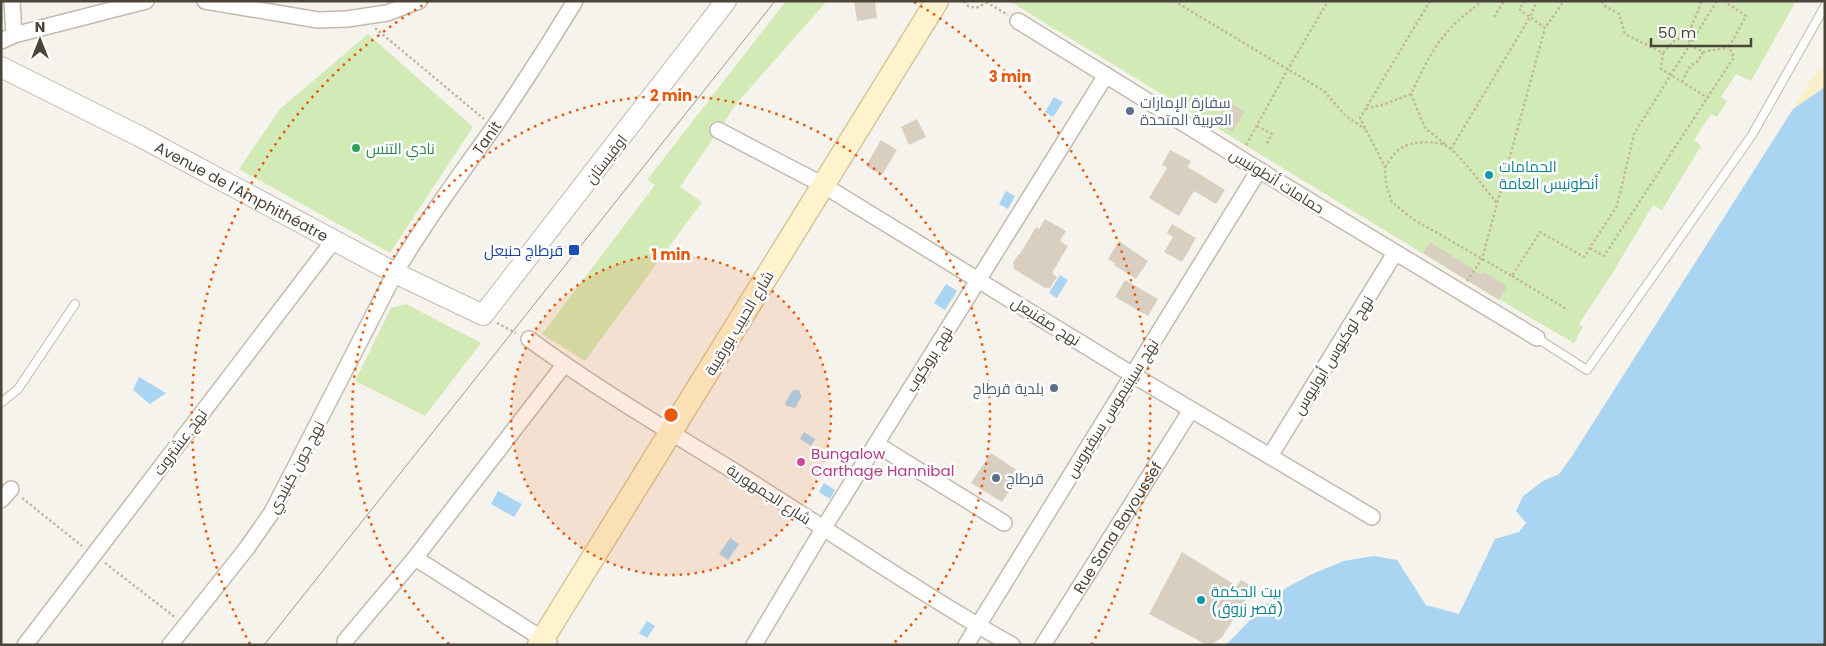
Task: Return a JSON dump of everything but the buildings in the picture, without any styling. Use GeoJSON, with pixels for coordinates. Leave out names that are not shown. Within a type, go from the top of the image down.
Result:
{"type":"FeatureCollection","features":[{"type":"Feature","properties":{"kind":"main road","name":"شارع الحبيب بورقيبة"},"geometry":{"type":"LineString","coordinates":[[545,643],[931,4]]}},
{"type":"Feature","properties":{"kind":"street"},"geometry":{"type":"LineString","coordinates":[[12,1],[8,38],[146,1]]}},
{"type":"Feature","properties":{"kind":"street"},"geometry":{"type":"LineString","coordinates":[[205,1],[318,20],[363,17],[387,13],[419,1]]}},
{"type":"Feature","properties":{"kind":"street","name":"Tanit"},"geometry":{"type":"LineString","coordinates":[[396,273],[416,238],[494,127],[553,38],[575,1]]}},
{"type":"Feature","properties":{"kind":"street","name":"اوقيستان"},"geometry":{"type":"LineString","coordinates":[[483,316],[726,1]]}},
{"type":"Feature","properties":{"kind":"street","name":"حمامات أنطونيس"},"geometry":{"type":"LineString","coordinates":[[1018,21],[1259,170],[1537,338]]}},
{"type":"Feature","properties":{"kind":"street","name":"Avenue de l'Amphithéatre"},"geometry":{"type":"LineString","coordinates":[[1,67],[139,136],[396,273],[483,316]]}},
{"type":"Feature","properties":{"kind":"street","name":"نهج بروكوب"},"geometry":{"type":"LineString","coordinates":[[754,645],[823,529],[1106,75]]}},
{"type":"Feature","properties":{"kind":"street","name":"نهج صفنبعل"},"geometry":{"type":"LineString","coordinates":[[718,130],[823,185],[1133,375],[1372,517]]}},
{"type":"Feature","properties":{"kind":"street","name":"نهج سيبتيموس سيفيروس"},"geometry":{"type":"LineString","coordinates":[[966,645],[1259,170]]}},
{"type":"Feature","properties":{"kind":"street","name":"نهج عشتروت"},"geometry":{"type":"LineString","coordinates":[[25,645],[334,240]]}},
{"type":"Feature","properties":{"kind":"street","name":"نهج لوكيوس أبوليوس"},"geometry":{"type":"LineString","coordinates":[[1270,456],[1395,253]]}},
{"type":"Feature","properties":{"kind":"street","name":"نهج جون كينيدي"},"geometry":{"type":"LineString","coordinates":[[170,645],[247,548],[280,500],[396,273]]}},
{"type":"Feature","properties":{"kind":"street","name":"شارع الجمهورية"},"geometry":{"type":"LineString","coordinates":[[528,339],[564,365],[671,434],[1012,645]]}},
{"type":"Feature","properties":{"kind":"street"},"geometry":{"type":"LineString","coordinates":[[345,641],[415,558],[564,365]]}},
{"type":"Feature","properties":{"kind":"street","name":"Rue Sana Bayoussef"},"geometry":{"type":"LineString","coordinates":[[1043,645],[1191,410]]}},
{"type":"Feature","properties":{"kind":"street"},"geometry":{"type":"LineString","coordinates":[[876,444],[1004,523]]}},
{"type":"Feature","properties":{"kind":"street"},"geometry":{"type":"LineString","coordinates":[[415,558],[545,643]]}},
{"type":"Feature","properties":{"kind":"lane"},"geometry":{"type":"LineString","coordinates":[[1537,338],[1587,370],[1752,135],[1825,6]]}},
{"type":"Feature","properties":{"kind":"lane"},"geometry":{"type":"LineString","coordinates":[[1,404],[18,389],[75,304]]}},
{"type":"Feature","properties":{"kind":"path"},"geometry":{"type":"LineString","coordinates":[[964,1],[968,6],[976,8],[986,2],[1018,21]]}},
{"type":"Feature","properties":{"kind":"path"},"geometry":{"type":"LineString","coordinates":[[1174,1],[1324,91],[1346,116],[1365,129]]}},
{"type":"Feature","properties":{"kind":"path"},"geometry":{"type":"LineString","coordinates":[[1246,145],[1288,68],[1328,1]]}},
{"type":"Feature","properties":{"kind":"path"},"geometry":{"type":"LineString","coordinates":[[1430,1],[1360,118],[1385,167],[1386,184],[1392,202],[1413,220],[1568,310]]}},
{"type":"Feature","properties":{"kind":"path"},"geometry":{"type":"LineString","coordinates":[[1366,109],[1411,94],[1425,64],[1443,38],[1457,22],[1482,1]]}},
{"type":"Feature","properties":{"kind":"path"},"geometry":{"type":"LineString","coordinates":[[1494,17],[1504,1]]}},
{"type":"Feature","properties":{"kind":"path"},"geometry":{"type":"LineString","coordinates":[[1525,1],[1519,9],[1545,28]]}},
{"type":"Feature","properties":{"kind":"path"},"geometry":{"type":"LineString","coordinates":[[1451,149],[1530,17],[1537,1]]}},
{"type":"Feature","properties":{"kind":"path"},"geometry":{"type":"LineString","coordinates":[[1468,280],[1482,259],[1545,28],[1564,1]]}},
{"type":"Feature","properties":{"kind":"path"},"geometry":{"type":"LineString","coordinates":[[1602,1],[1605,6],[1619,14],[1625,34],[1663,53]]}},
{"type":"Feature","properties":{"kind":"path"},"geometry":{"type":"LineString","coordinates":[[1690,45],[1688,35],[1702,1]]}},
{"type":"Feature","properties":{"kind":"path"},"geometry":{"type":"LineString","coordinates":[[1512,276],[1540,232],[1584,257],[1617,206],[1634,134],[1717,1]]}},
{"type":"Feature","properties":{"kind":"path"},"geometry":{"type":"LineString","coordinates":[[1724,1],[1746,16],[1729,47]]}},
{"type":"Feature","properties":{"kind":"path"},"geometry":{"type":"LineString","coordinates":[[363,17],[494,127]]}},
{"type":"Feature","properties":{"kind":"path"},"geometry":{"type":"LineString","coordinates":[[1688,35],[1674,41],[1663,53],[1661,69],[1708,98]]}},
{"type":"Feature","properties":{"kind":"path"},"geometry":{"type":"LineString","coordinates":[[1690,45],[1703,52],[1729,47]]}},
{"type":"Feature","properties":{"kind":"path"},"geometry":{"type":"LineString","coordinates":[[1590,248],[1604,256],[1734,57],[1729,47]]}},
{"type":"Feature","properties":{"kind":"path"},"geometry":{"type":"LineString","coordinates":[[1682,82],[1690,66],[1697,62],[1703,52]]}},
{"type":"Feature","properties":{"kind":"path"},"geometry":{"type":"LineString","coordinates":[[1411,94],[1425,128],[1451,149],[1497,204]]}},
{"type":"Feature","properties":{"kind":"path"},"geometry":{"type":"LineString","coordinates":[[1257,126],[1272,134],[1266,145]]}},
{"type":"Feature","properties":{"kind":"path"},"geometry":{"type":"LineString","coordinates":[[1385,167],[1402,147],[1424,143],[1447,145]]}},
{"type":"Feature","properties":{"kind":"path"},"geometry":{"type":"LineString","coordinates":[[483,316],[528,339]]}},
{"type":"Feature","properties":{"kind":"path"},"geometry":{"type":"LineString","coordinates":[[6,494],[141,589],[186,626]]}},
{"type":"Feature","properties":{"kind":"green space"},"geometry":{"type":"Polygon","coordinates":[[[786,1],[827,1],[737,103],[680,187],[702,202],[585,361],[542,334],[655,185],[647,180],[786,1]]]}},
{"type":"Feature","properties":{"kind":"green space","name":"الحمامات أنطونيس العامة"},"geometry":{"type":"Polygon","coordinates":[[[1009,1],[1796,1],[1751,81],[1736,74],[1721,97],[1727,101],[1717,117],[1711,114],[1694,140],[1701,146],[1662,210],[1653,205],[1615,269],[1579,324],[1583,327],[1574,343],[1476,286],[1009,1]]]}},
{"type":"Feature","properties":{"kind":"green space","name":"نادي التنس"},"geometry":{"type":"Polygon","coordinates":[[[368,34],[473,127],[390,253],[239,169],[280,109],[368,34]]]}},
{"type":"Feature","properties":{"kind":"green space"},"geometry":{"type":"Polygon","coordinates":[[[406,304],[481,343],[425,416],[355,381],[391,308],[406,304]]]}},
{"type":"Feature","properties":{"kind":"sand"},"geometry":{"type":"Polygon","coordinates":[[[1825,64],[1825,87],[1793,109],[1811,80],[1825,64]]]}},
{"type":"Feature","properties":{"kind":"water"},"geometry":{"type":"Polygon","coordinates":[[[1825,87],[1825,645],[1226,645],[1262,608],[1286,588],[1312,574],[1344,561],[1373,556],[1397,560],[1426,605],[1459,614],[1495,539],[1519,532],[1526,523],[1516,511],[1523,496],[1543,481],[1559,474],[1793,109],[1825,87]]]}},
{"type":"Feature","properties":{"kind":"water"},"geometry":{"type":"Polygon","coordinates":[[[1054,97],[1063,102],[1053,117],[1045,112],[1054,97]]]}},
{"type":"Feature","properties":{"kind":"water"},"geometry":{"type":"Polygon","coordinates":[[[1006,191],[1015,196],[1008,209],[999,204],[1006,191]]]}},
{"type":"Feature","properties":{"kind":"water"},"geometry":{"type":"Polygon","coordinates":[[[1060,275],[1068,280],[1057,298],[1049,293],[1060,275]]]}},
{"type":"Feature","properties":{"kind":"water"},"geometry":{"type":"Polygon","coordinates":[[[946,284],[957,291],[945,310],[934,303],[946,284]]]}},
{"type":"Feature","properties":{"kind":"water"},"geometry":{"type":"Polygon","coordinates":[[[139,377],[166,393],[150,404],[133,390],[139,377]]]}},
{"type":"Feature","properties":{"kind":"water"},"geometry":{"type":"Polygon","coordinates":[[[793,390],[800,391],[802,396],[795,408],[787,406],[785,403],[793,390]]]}},
{"type":"Feature","properties":{"kind":"water"},"geometry":{"type":"Polygon","coordinates":[[[804,432],[815,439],[811,446],[800,439],[804,432]]]}},
{"type":"Feature","properties":{"kind":"water"},"geometry":{"type":"Polygon","coordinates":[[[824,483],[835,490],[830,499],[819,492],[824,483]]]}},
{"type":"Feature","properties":{"kind":"water"},"geometry":{"type":"Polygon","coordinates":[[[498,491],[522,504],[514,517],[491,504],[498,491]]]}},
{"type":"Feature","properties":{"kind":"water"},"geometry":{"type":"Polygon","coordinates":[[[730,538],[739,544],[728,560],[719,554],[730,538]]]}},
{"type":"Feature","properties":{"kind":"water"},"geometry":{"type":"Polygon","coordinates":[[[647,621],[655,626],[647,638],[639,633],[647,621]]]}},
{"type":"Feature","properties":{"kind":"tram line"},"geometry":{"type":"LineString","coordinates":[[264,645],[775,1]]}},
{"type":"Feature","properties":{"kind":"place","name":"سفارة الإمارات العربية المتحدة"},"geometry":{"type":"Point","coordinates":[1130,111]}},
{"type":"Feature","properties":{"kind":"place","name":"نادي التنس"},"geometry":{"type":"Point","coordinates":[356,148]}},
{"type":"Feature","properties":{"kind":"place","name":"الحمامات أنطونيس العامة"},"geometry":{"type":"Point","coordinates":[1489,175]}},
{"type":"Feature","properties":{"kind":"place","name":"قرطاج حنبعل"},"geometry":{"type":"Point","coordinates":[574,250]}},
{"type":"Feature","properties":{"kind":"place","name":"بلدية قرطاج"},"geometry":{"type":"Point","coordinates":[1054,388]}},
{"type":"Feature","properties":{"kind":"place","name":"Bungalow Carthage Hannibal"},"geometry":{"type":"Point","coordinates":[801,462]}},
{"type":"Feature","properties":{"kind":"place","name":"قرطاج"},"geometry":{"type":"Point","coordinates":[996,478]}},
{"type":"Feature","properties":{"kind":"place","name":"بيت الحكمة (قصر زروق)"},"geometry":{"type":"Point","coordinates":[1201,600]}}]}
